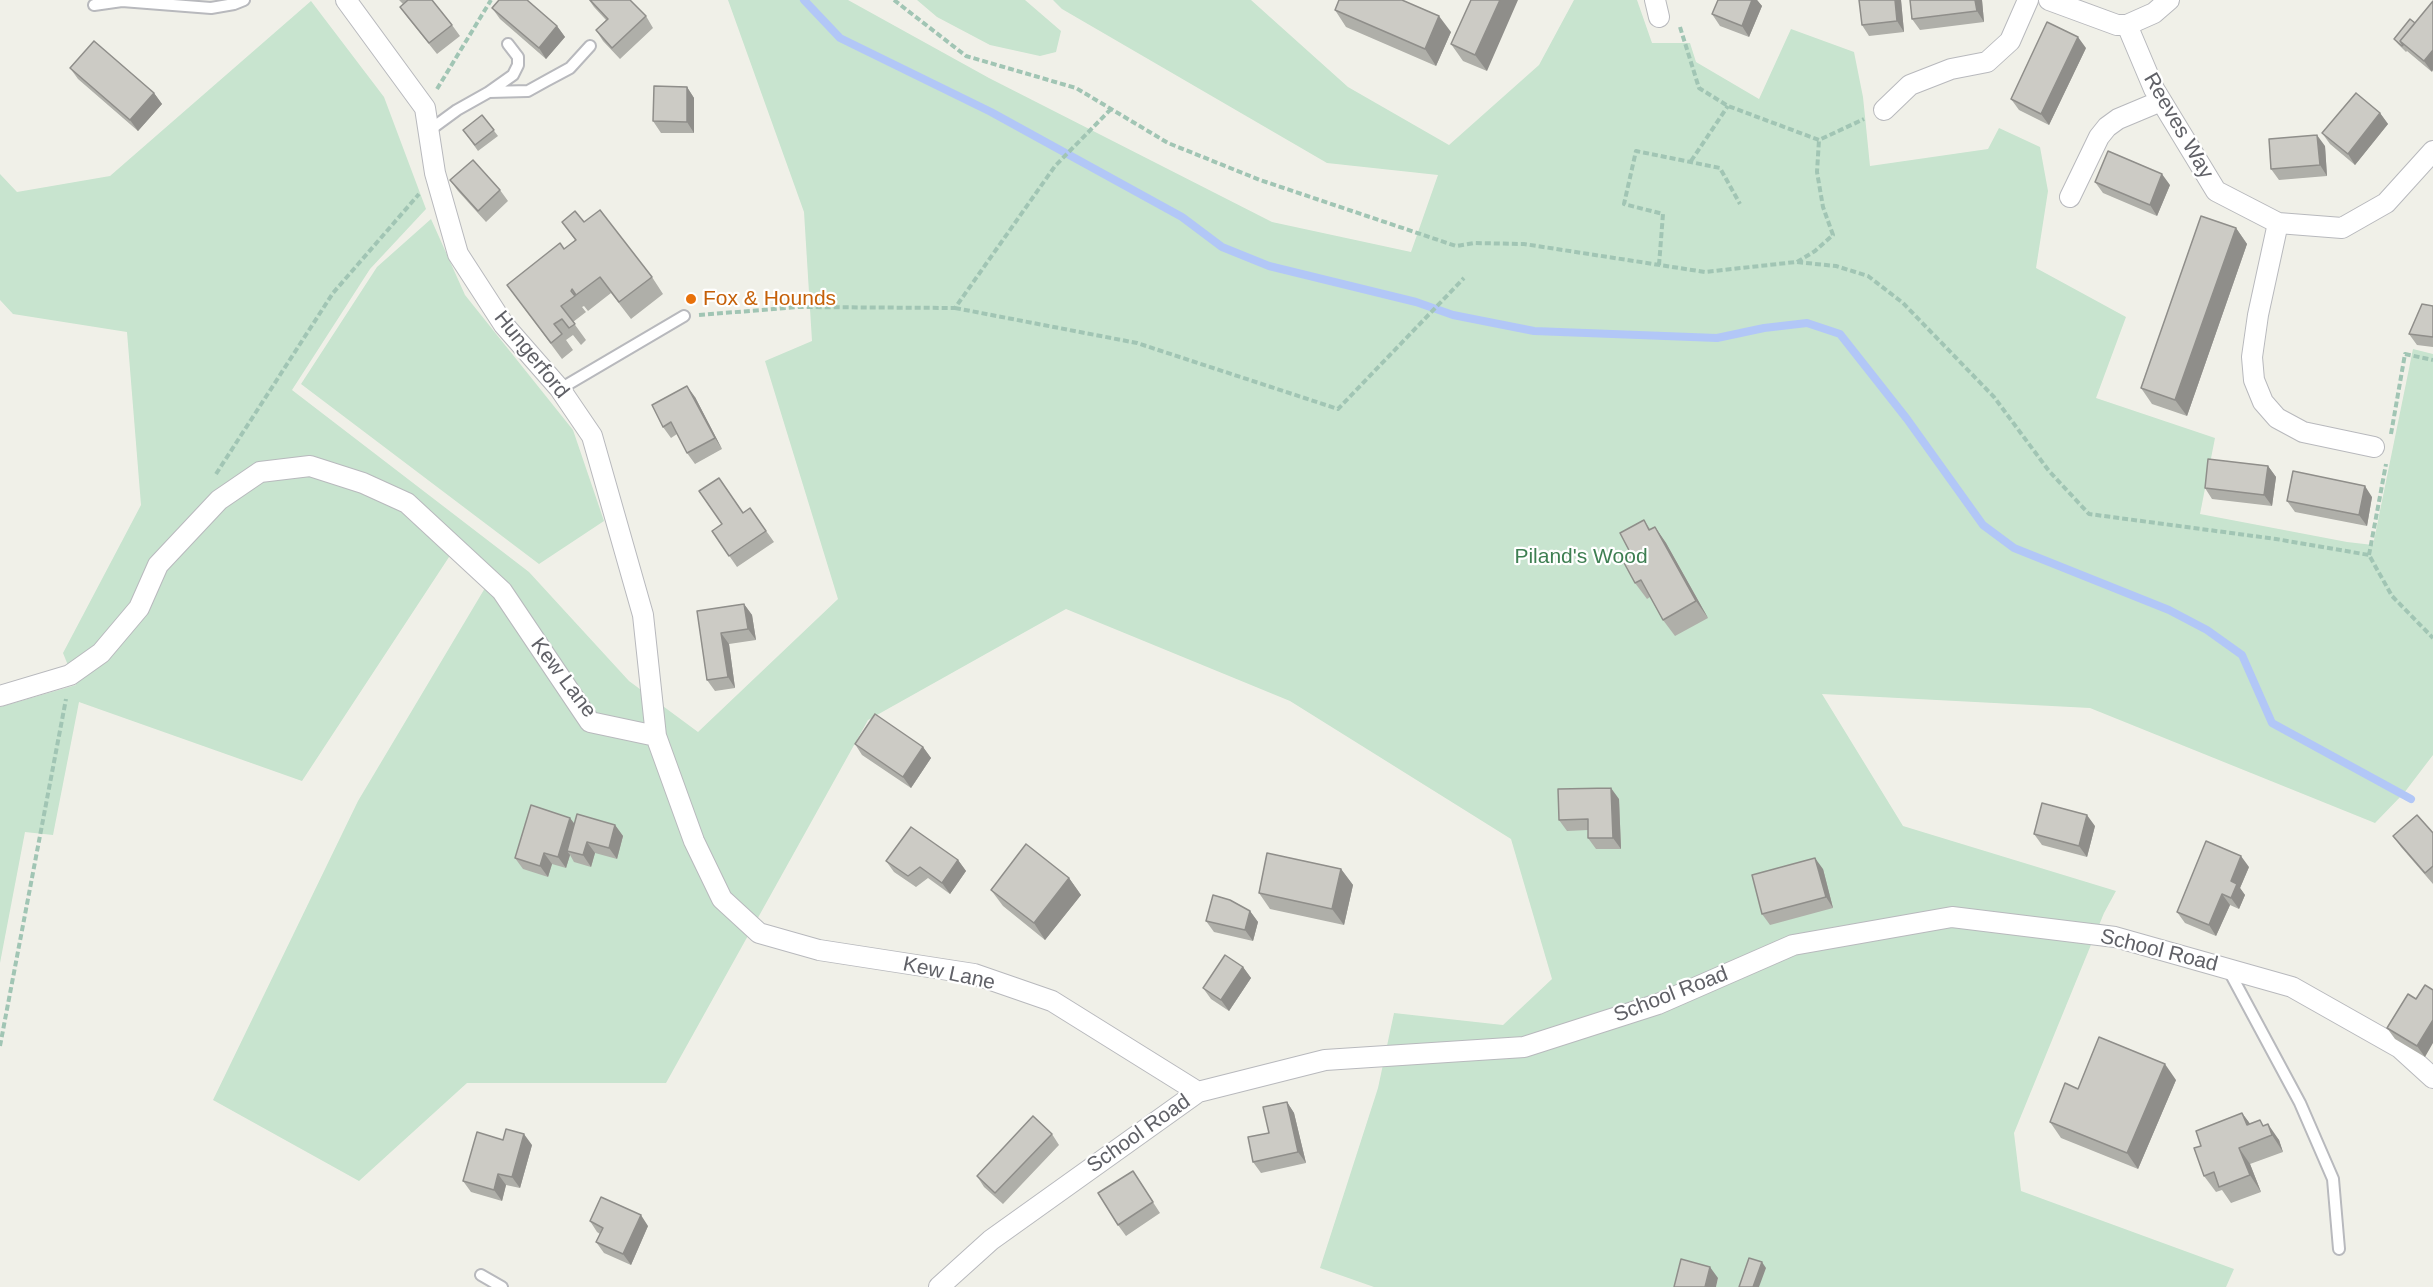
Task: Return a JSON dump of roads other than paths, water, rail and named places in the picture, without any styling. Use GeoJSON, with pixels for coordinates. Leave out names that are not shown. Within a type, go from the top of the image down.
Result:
{"type":"FeatureCollection","features":[{"type":"Feature","properties":{"kind":"street","name":"Hungerford"},"geometry":{"type":"LineString","coordinates":[[346,0],[425,108],[435,173],[458,254],[504,325],[560,389],[592,436],[643,615],[656,736]]}},
{"type":"Feature","properties":{"kind":"street"},"geometry":{"type":"LineString","coordinates":[[1884,110],[1910,85],[1950,69],[1988,62],[2010,41],[2028,0]]}},
{"type":"Feature","properties":{"kind":"street"},"geometry":{"type":"LineString","coordinates":[[2049,0],[2117,25],[2127,25],[2154,13],[2169,0]]}},
{"type":"Feature","properties":{"kind":"street","name":"Reeves Way"},"geometry":{"type":"LineString","coordinates":[[2127,25],[2138,55],[2161,101],[2216,191],[2278,223],[2342,228],[2386,203],[2433,151]]}},
{"type":"Feature","properties":{"kind":"street"},"geometry":{"type":"LineString","coordinates":[[2070,197],[2099,137],[2106,128],[2118,119],[2161,101]]}},
{"type":"Feature","properties":{"kind":"street"},"geometry":{"type":"LineString","coordinates":[[2278,223],[2258,315],[2252,357],[2254,380],[2263,402],[2277,418],[2303,432],[2381,449]]}},
{"type":"Feature","properties":{"kind":"street","name":"Kew Lane"},"geometry":{"type":"LineString","coordinates":[[0,696],[70,675],[101,653],[139,608],[158,565],[219,500],[261,472],[310,466],[363,483],[407,502],[502,591],[590,722],[656,736],[694,840],[722,899],[759,933],[819,950],[974,974],[1052,1001],[1198,1092]]}},
{"type":"Feature","properties":{"kind":"street","name":"School Road"},"geometry":{"type":"LineString","coordinates":[[939,1287],[991,1240],[1198,1092],[1325,1060],[1524,1047],[1658,1004],[1793,945],[1952,917],[2115,937],[2292,987],[2400,1048],[2433,1078]]}},
{"type":"Feature","properties":{"kind":"lane"},"geometry":{"type":"LineString","coordinates":[[94,5],[122,1],[211,8],[244,0]]}},
{"type":"Feature","properties":{"kind":"lane"},"geometry":{"type":"LineString","coordinates":[[427,132],[513,75],[518,65],[518,57],[508,44]]}},
{"type":"Feature","properties":{"kind":"lane"},"geometry":{"type":"LineString","coordinates":[[489,92],[528,91],[570,68],[590,46]]}},
{"type":"Feature","properties":{"kind":"lane"},"geometry":{"type":"LineString","coordinates":[[560,389],[684,316]]}},
{"type":"Feature","properties":{"kind":"lane"},"geometry":{"type":"LineString","coordinates":[[2227,968],[2300,1103],[2333,1179],[2339,1249]]}},
{"type":"Feature","properties":{"kind":"lane"},"geometry":{"type":"LineString","coordinates":[[481,1275],[502,1287]]}},
{"type":"Feature","properties":{"kind":"waterway"},"geometry":{"type":"LineString","coordinates":[[804,0],[840,38],[991,112],[1182,217],[1222,247],[1269,266],[1416,302],[1453,315],[1534,331],[1717,338],[1764,328],[1807,323],[1840,334],[1907,419],[1983,525],[2014,548],[2169,610],[2207,630],[2242,655],[2272,723],[2411,799]]}},
{"type":"Feature","properties":{"kind":"place","name":"Fox & Hounds"},"geometry":{"type":"Point","coordinates":[691,299]}},
{"type":"Feature","properties":{"kind":"park label","name":"Piland's Wood"},"geometry":{"type":"Point","coordinates":[1581,557]}}]}
